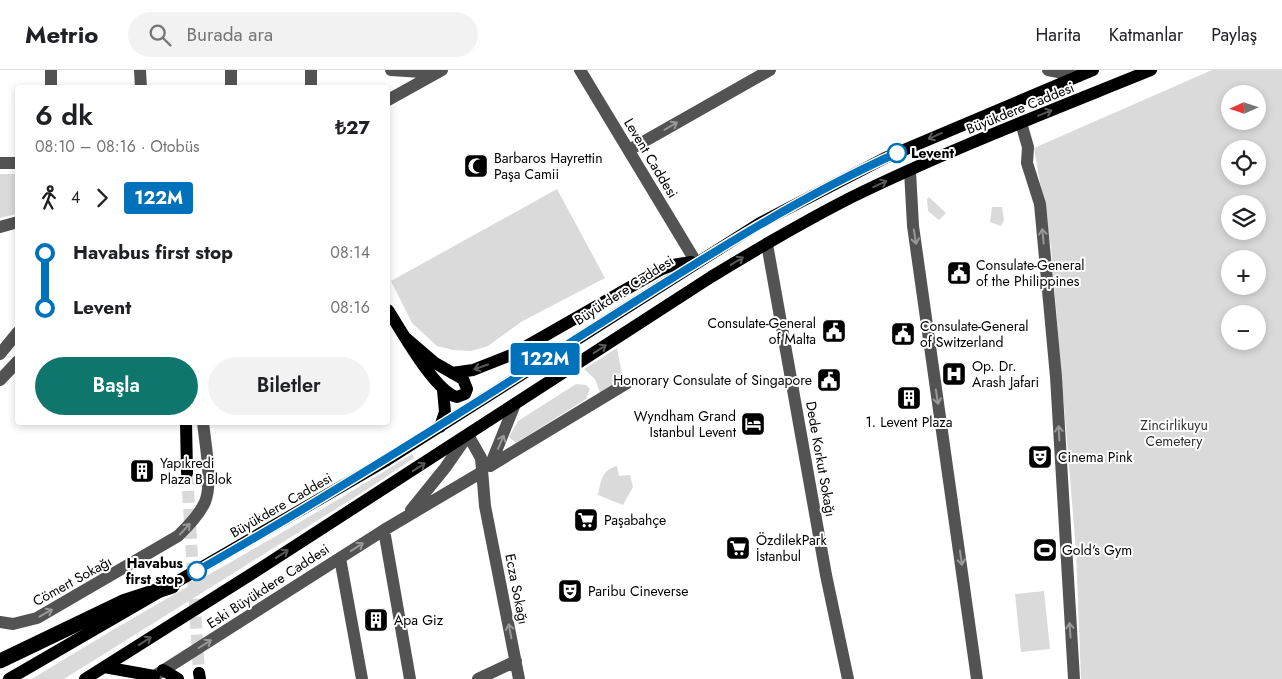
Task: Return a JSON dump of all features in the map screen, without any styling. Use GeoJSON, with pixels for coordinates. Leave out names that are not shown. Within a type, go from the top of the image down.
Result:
{"type":"FeatureCollection","features":[{"type":"Feature","properties":{"kind":"highway"},"geometry":{"type":"LineString","coordinates":[[0,661],[124,602],[172,586]]}},
{"type":"Feature","properties":{"kind":"main road","name":"Büyükdere Caddesi"},"geometry":{"type":"LineString","coordinates":[[9,679],[172,586],[440,427],[696,262],[760,223],[849,175],[948,130],[1093,70]]}},
{"type":"Feature","properties":{"kind":"main road","name":"Büyükdere Caddesi"},"geometry":{"type":"LineString","coordinates":[[85,679],[468,435],[711,277],[767,244],[850,198],[910,170],[1151,70]]}},
{"type":"Feature","properties":{"kind":"main road"},"geometry":{"type":"LineString","coordinates":[[452,373],[473,370],[511,355],[660,270],[673,265],[696,262]]}},
{"type":"Feature","properties":{"kind":"main road"},"geometry":{"type":"LineString","coordinates":[[390,313],[415,354],[443,390],[457,397],[465,394],[467,389],[464,378],[452,373],[419,351],[407,339]]}},
{"type":"Feature","properties":{"kind":"main road"},"geometry":{"type":"LineString","coordinates":[[443,390],[445,412],[440,427],[468,435]]}},
{"type":"Feature","properties":{"kind":"main road"},"geometry":{"type":"LineString","coordinates":[[186,425],[187,473]]}},
{"type":"Feature","properties":{"kind":"main road"},"geometry":{"type":"LineString","coordinates":[[104,667],[178,679]]}},
{"type":"Feature","properties":{"kind":"street"},"geometry":{"type":"LineString","coordinates":[[51,70],[51,85]]}},
{"type":"Feature","properties":{"kind":"street"},"geometry":{"type":"LineString","coordinates":[[140,70],[141,85]]}},
{"type":"Feature","properties":{"kind":"street"},"geometry":{"type":"LineString","coordinates":[[231,70],[231,85]]}},
{"type":"Feature","properties":{"kind":"street"},"geometry":{"type":"LineString","coordinates":[[311,70],[311,85]]}},
{"type":"Feature","properties":{"kind":"street"},"geometry":{"type":"LineString","coordinates":[[391,70],[439,72]]}},
{"type":"Feature","properties":{"kind":"street","name":"Levent Caddesi"},"geometry":{"type":"LineString","coordinates":[[580,70],[696,262]]}},
{"type":"Feature","properties":{"kind":"street"},"geometry":{"type":"LineString","coordinates":[[629,150],[770,70]]}},
{"type":"Feature","properties":{"kind":"street"},"geometry":{"type":"LineString","coordinates":[[1048,70],[1079,76]]}},
{"type":"Feature","properties":{"kind":"street"},"geometry":{"type":"LineString","coordinates":[[390,99],[439,72]]}},
{"type":"Feature","properties":{"kind":"street"},"geometry":{"type":"LineString","coordinates":[[1021,123],[1028,147],[1027,162],[1040,204],[1056,377],[1064,551],[1074,679]]}},
{"type":"Feature","properties":{"kind":"street"},"geometry":{"type":"LineString","coordinates":[[0,163],[15,163]]}},
{"type":"Feature","properties":{"kind":"street"},"geometry":{"type":"LineString","coordinates":[[910,170],[913,226],[978,679]]}},
{"type":"Feature","properties":{"kind":"street","name":"Dede Korkut Sokağı"},"geometry":{"type":"LineString","coordinates":[[767,244],[826,575],[848,679]]}},
{"type":"Feature","properties":{"kind":"street"},"geometry":{"type":"LineString","coordinates":[[0,354],[15,336]]}},
{"type":"Feature","properties":{"kind":"street"},"geometry":{"type":"LineString","coordinates":[[0,380],[15,363]]}},
{"type":"Feature","properties":{"kind":"street","name":"Eski Büyükdere Caddesi"},"geometry":{"type":"LineString","coordinates":[[156,675],[384,530],[627,383]]}},
{"type":"Feature","properties":{"kind":"street"},"geometry":{"type":"LineString","coordinates":[[486,469],[515,404]]}},
{"type":"Feature","properties":{"kind":"street","name":"Cömert Sokağı"},"geometry":{"type":"LineString","coordinates":[[0,622],[13,624],[37,618],[178,536],[194,519],[205,501],[207,484],[203,425]]}},
{"type":"Feature","properties":{"kind":"street"},"geometry":{"type":"LineString","coordinates":[[402,519],[445,468],[468,435]]}},
{"type":"Feature","properties":{"kind":"street","name":"Ecza Sokağı"},"geometry":{"type":"LineString","coordinates":[[468,435],[486,469],[486,506],[519,679]]}},
{"type":"Feature","properties":{"kind":"street"},"geometry":{"type":"LineString","coordinates":[[384,530],[410,679]]}},
{"type":"Feature","properties":{"kind":"street"},"geometry":{"type":"LineString","coordinates":[[340,558],[362,679]]}},
{"type":"Feature","properties":{"kind":"street"},"geometry":{"type":"LineString","coordinates":[[478,679],[516,661]]}},
{"type":"Feature","properties":{"kind":"green space","name":"Zincirlikuyu Cemetery"},"geometry":{"type":"Polygon","coordinates":[[[1212,70],[1282,70],[1282,679],[1081,679],[1076,551],[1051,247],[1034,148],[1212,70]]]}},
{"type":"Feature","properties":{"kind":"green space"},"geometry":{"type":"Polygon","coordinates":[[[0,174],[15,174],[15,214],[0,218],[0,174]]]}},
{"type":"Feature","properties":{"kind":"green space"},"geometry":{"type":"Polygon","coordinates":[[[557,189],[605,278],[521,322],[488,346],[471,351],[453,350],[437,346],[412,323],[391,281],[557,189]]]}},
{"type":"Feature","properties":{"kind":"green space"},"geometry":{"type":"Polygon","coordinates":[[[929,197],[946,213],[939,220],[928,211],[927,199],[929,197]]]}},
{"type":"Feature","properties":{"kind":"green space"},"geometry":{"type":"Polygon","coordinates":[[[992,207],[1002,207],[1004,220],[1001,226],[990,222],[992,207]]]}},
{"type":"Feature","properties":{"kind":"green space"},"geometry":{"type":"Polygon","coordinates":[[[617,348],[623,379],[600,393],[595,379],[584,369],[617,348]]]}},
{"type":"Feature","properties":{"kind":"green space"},"geometry":{"type":"Polygon","coordinates":[[[576,384],[586,385],[590,389],[586,399],[516,443],[509,437],[518,421],[576,384]]]}},
{"type":"Feature","properties":{"kind":"green space"},"geometry":{"type":"Polygon","coordinates":[[[412,454],[414,458],[371,487],[64,679],[32,679],[318,512],[412,454]]]}},
{"type":"Feature","properties":{"kind":"green space"},"geometry":{"type":"Polygon","coordinates":[[[617,466],[619,476],[630,475],[633,487],[623,505],[598,495],[601,480],[605,473],[617,466]]]}},
{"type":"Feature","properties":{"kind":"green space"},"geometry":{"type":"Polygon","coordinates":[[[1044,591],[1050,649],[1021,652],[1015,594],[1044,591]]]}},
{"type":"Feature","properties":{"kind":"tunnel"},"geometry":{"type":"LineString","coordinates":[[187,473],[199,673]]}},
{"type":"Feature","properties":{"kind":"bus line","name":"122M"},"geometry":{"type":"LineString","coordinates":[[197,571],[414,443],[731,240],[849,175],[897,153]]}},
{"type":"Feature","properties":{"kind":"place","name":"Levent"},"geometry":{"type":"Point","coordinates":[897,153]}},
{"type":"Feature","properties":{"kind":"place","name":"Barbaros Hayrettin Paşa Camii"},"geometry":{"type":"Point","coordinates":[476,166]}},
{"type":"Feature","properties":{"kind":"place","name":"Consulate-General of the Philippines"},"geometry":{"type":"Point","coordinates":[959,273]}},
{"type":"Feature","properties":{"kind":"place","name":"Consulate-General of Malta"},"geometry":{"type":"Point","coordinates":[834,331]}},
{"type":"Feature","properties":{"kind":"place","name":"Consulate-General of Switzerland"},"geometry":{"type":"Point","coordinates":[903,334]}},
{"type":"Feature","properties":{"kind":"place","name":"Op. Dr. Arash Jafari"},"geometry":{"type":"Point","coordinates":[954,374]}},
{"type":"Feature","properties":{"kind":"place","name":"Honorary Consulate of Singapore"},"geometry":{"type":"Point","coordinates":[829,380]}},
{"type":"Feature","properties":{"kind":"place","name":"1. Levent Plaza"},"geometry":{"type":"Point","coordinates":[909,398]}},
{"type":"Feature","properties":{"kind":"place","name":"Wyndham Grand Istanbul Levent"},"geometry":{"type":"Point","coordinates":[753,424]}},
{"type":"Feature","properties":{"kind":"place","name":"Cinema Pink"},"geometry":{"type":"Point","coordinates":[1040,457]}},
{"type":"Feature","properties":{"kind":"place","name":"Yapıkredi Plaza B Blok"},"geometry":{"type":"Point","coordinates":[142,471]}},
{"type":"Feature","properties":{"kind":"place","name":"Paşabahçe"},"geometry":{"type":"Point","coordinates":[586,520]}},
{"type":"Feature","properties":{"kind":"place","name":"ÖzdilekPark İstanbul"},"geometry":{"type":"Point","coordinates":[738,548]}},
{"type":"Feature","properties":{"kind":"place","name":"Gold‘s Gym"},"geometry":{"type":"Point","coordinates":[1045,550]}},
{"type":"Feature","properties":{"kind":"place","name":"Havabus first stop"},"geometry":{"type":"Point","coordinates":[197,571]}},
{"type":"Feature","properties":{"kind":"place","name":"Paribu Cineverse"},"geometry":{"type":"Point","coordinates":[570,591]}},
{"type":"Feature","properties":{"kind":"place","name":"Apa Giz"},"geometry":{"type":"Point","coordinates":[376,620]}}]}
